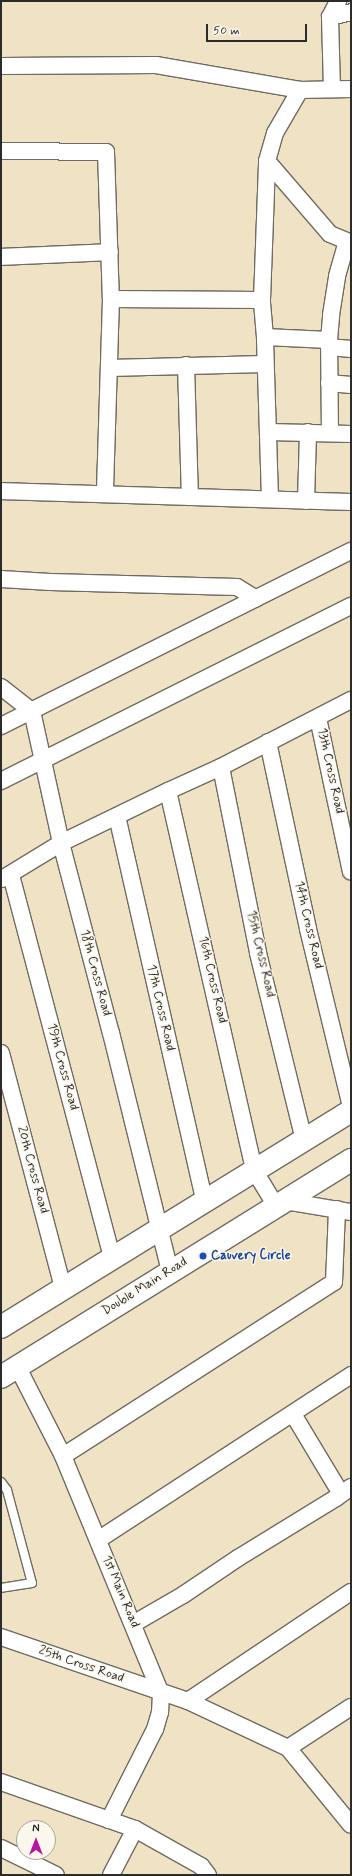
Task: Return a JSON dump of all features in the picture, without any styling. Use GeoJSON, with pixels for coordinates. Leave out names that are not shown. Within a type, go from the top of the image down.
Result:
{"type":"FeatureCollection","features":[{"type":"Feature","properties":{"kind":"street"},"geometry":{"type":"LineString","coordinates":[[332,89],[330,17],[338,1]]}},
{"type":"Feature","properties":{"kind":"street"},"geometry":{"type":"LineString","coordinates":[[330,17],[351,12]]}},
{"type":"Feature","properties":{"kind":"street"},"geometry":{"type":"LineString","coordinates":[[1,66],[156,65],[300,90],[351,88]]}},
{"type":"Feature","properties":{"kind":"street"},"geometry":{"type":"LineString","coordinates":[[270,500],[265,336],[262,300],[267,161],[275,133],[300,90]]}},
{"type":"Feature","properties":{"kind":"street"},"geometry":{"type":"LineString","coordinates":[[1,151],[106,152],[111,298],[104,494]]}},
{"type":"Feature","properties":{"kind":"street"},"geometry":{"type":"LineString","coordinates":[[267,161],[330,234],[349,242],[338,276],[329,344],[330,433]]}},
{"type":"Feature","properties":{"kind":"street"},"geometry":{"type":"LineString","coordinates":[[1,257],[110,252]]}},
{"type":"Feature","properties":{"kind":"street"},"geometry":{"type":"LineString","coordinates":[[111,298],[262,300]]}},
{"type":"Feature","properties":{"kind":"street"},"geometry":{"type":"LineString","coordinates":[[265,336],[329,344],[351,349]]}},
{"type":"Feature","properties":{"kind":"street"},"geometry":{"type":"LineString","coordinates":[[109,368],[265,364]]}},
{"type":"Feature","properties":{"kind":"street"},"geometry":{"type":"LineString","coordinates":[[186,365],[190,497]]}},
{"type":"Feature","properties":{"kind":"street"},"geometry":{"type":"LineString","coordinates":[[329,383],[351,385]]}},
{"type":"Feature","properties":{"kind":"street"},"geometry":{"type":"LineString","coordinates":[[268,432],[351,434]]}},
{"type":"Feature","properties":{"kind":"street"},"geometry":{"type":"LineString","coordinates":[[306,501],[308,432]]}},
{"type":"Feature","properties":{"kind":"street"},"geometry":{"type":"LineString","coordinates":[[1,491],[351,502]]}},
{"type":"Feature","properties":{"kind":"street"},"geometry":{"type":"LineString","coordinates":[[1,726],[351,551]]}},
{"type":"Feature","properties":{"kind":"street"},"geometry":{"type":"LineString","coordinates":[[1,579],[50,582],[238,587],[256,599]]}},
{"type":"Feature","properties":{"kind":"street"},"geometry":{"type":"LineString","coordinates":[[1,781],[351,606]]}},
{"type":"Feature","properties":{"kind":"street"},"geometry":{"type":"LineString","coordinates":[[1,687],[32,711]]}},
{"type":"Feature","properties":{"kind":"street"},"geometry":{"type":"LineString","coordinates":[[6,877],[61,844],[168,790],[220,767],[351,700]]}},
{"type":"Feature","properties":{"kind":"street","name":"18th Cross Road"},"geometry":{"type":"LineString","coordinates":[[32,711],[61,844],[111,1033],[170,1272]]}},
{"type":"Feature","properties":{"kind":"street","name":"13th Cross Road"},"geometry":{"type":"LineString","coordinates":[[318,718],[351,872]]}},
{"type":"Feature","properties":{"kind":"street","name":"14th Cross Road"},"geometry":{"type":"LineString","coordinates":[[268,742],[308,929],[351,1107]]}},
{"type":"Feature","properties":{"kind":"street","name":"15th Cross Road"},"geometry":{"type":"LineString","coordinates":[[220,767],[258,953],[304,1140]]}},
{"type":"Feature","properties":{"kind":"street","name":"16th Cross Road"},"geometry":{"type":"LineString","coordinates":[[168,790],[254,1170],[281,1203]]}},
{"type":"Feature","properties":{"kind":"street","name":"17th Cross Road"},"geometry":{"type":"LineString","coordinates":[[117,816],[204,1200]]}},
{"type":"Feature","properties":{"kind":"street","name":"19th Cross Road"},"geometry":{"type":"LineString","coordinates":[[6,877],[112,1258]]}},
{"type":"Feature","properties":{"kind":"street","name":"20th Cross Road"},"geometry":{"type":"LineString","coordinates":[[1,1053],[63,1288]]}},
{"type":"Feature","properties":{"kind":"street"},"geometry":{"type":"LineString","coordinates":[[1,1327],[160,1229],[204,1200],[351,1111]]}},
{"type":"Feature","properties":{"kind":"street","name":"Double Main Road"},"geometry":{"type":"LineString","coordinates":[[9,1371],[351,1160]]}},
{"type":"Feature","properties":{"kind":"street"},"geometry":{"type":"LineString","coordinates":[[63,1456],[334,1282],[344,1210],[281,1203]]}},
{"type":"Feature","properties":{"kind":"street","name":"1st Main Road"},"geometry":{"type":"LineString","coordinates":[[9,1371],[63,1456],[161,1694],[160,1712],[155,1729],[109,1820]]}},
{"type":"Feature","properties":{"kind":"street"},"geometry":{"type":"LineString","coordinates":[[98,1540],[351,1375]]}},
{"type":"Feature","properties":{"kind":"street"},"geometry":{"type":"LineString","coordinates":[[133,1624],[183,1595],[238,1558],[346,1490],[293,1414]]}},
{"type":"Feature","properties":{"kind":"street"},"geometry":{"type":"LineString","coordinates":[[188,1701],[351,1592]]}},
{"type":"Feature","properties":{"kind":"street","name":"25th Cross Road"},"geometry":{"type":"LineString","coordinates":[[1,1637],[161,1694],[188,1701],[288,1748]]}},
{"type":"Feature","properties":{"kind":"street"},"geometry":{"type":"LineString","coordinates":[[351,1707],[288,1748],[351,1825]]}},
{"type":"Feature","properties":{"kind":"street"},"geometry":{"type":"LineString","coordinates":[[1,1782],[135,1830],[201,1866],[208,1875]]}},
{"type":"Feature","properties":{"kind":"street"},"geometry":{"type":"LineString","coordinates":[[111,1875],[135,1830]]}},
{"type":"Feature","properties":{"kind":"street"},"geometry":{"type":"LineString","coordinates":[[2,1851],[56,1875]]}},
{"type":"Feature","properties":{"kind":"lane"},"geometry":{"type":"LineString","coordinates":[[1,1482],[7,1490],[32,1583],[1,1588]]}},
{"type":"Feature","properties":{"kind":"place","name":"Cauvery Circle"},"geometry":{"type":"Point","coordinates":[203,1256]}}]}
